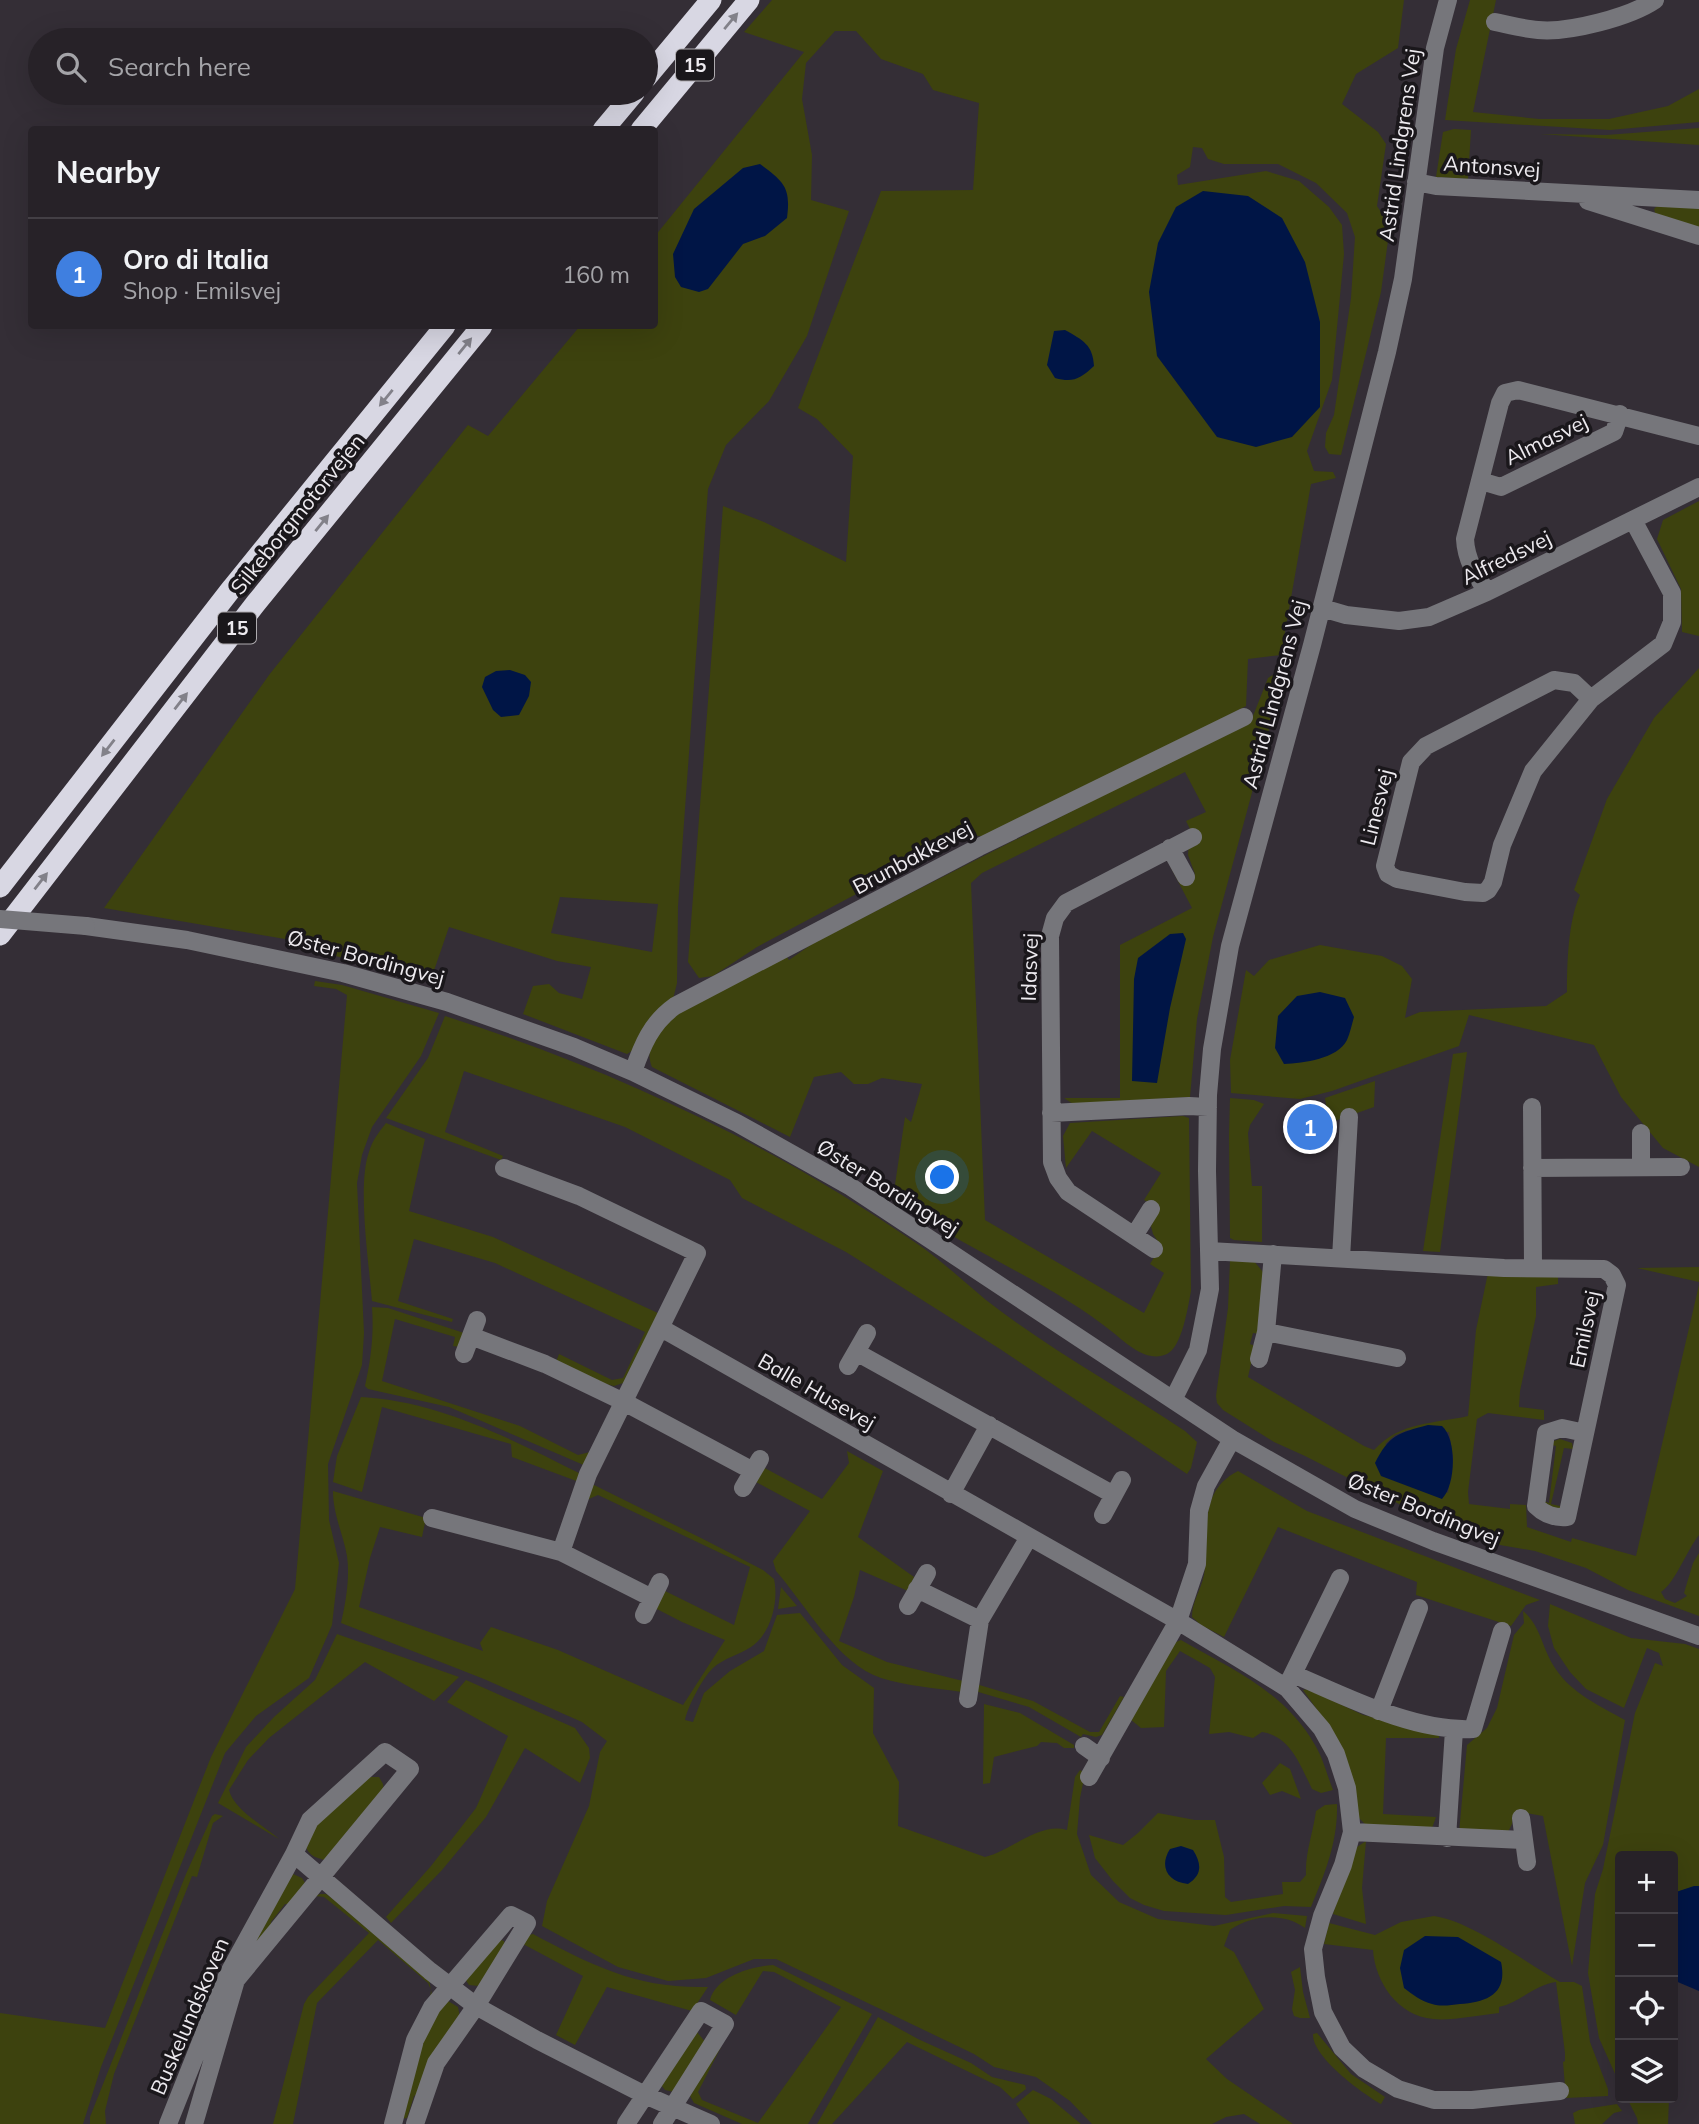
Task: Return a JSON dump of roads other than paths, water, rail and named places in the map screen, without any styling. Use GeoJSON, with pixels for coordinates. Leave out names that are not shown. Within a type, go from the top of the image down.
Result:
{"type":"FeatureCollection","features":[{"type":"Feature","properties":{"kind":"highway","name":"15"},"geometry":{"type":"LineString","coordinates":[[658,64],[711,0]]}},
{"type":"Feature","properties":{"kind":"highway","name":"15"},"geometry":{"type":"LineString","coordinates":[[644,126],[748,0]]}},
{"type":"Feature","properties":{"kind":"highway"},"geometry":{"type":"LineString","coordinates":[[606,126],[624,105]]}},
{"type":"Feature","properties":{"kind":"highway","name":"Silkeborgmotorvejen"},"geometry":{"type":"LineString","coordinates":[[0,887],[232,588],[442,329]]}},
{"type":"Feature","properties":{"kind":"highway","name":"Silkeborgmotorvejen"},"geometry":{"type":"LineString","coordinates":[[0,935],[256,603],[480,329]]}},
{"type":"Feature","properties":{"kind":"street","name":"Astrid Lindgrens Vej"},"geometry":{"type":"LineString","coordinates":[[1173,1400],[1198,1350],[1210,1289],[1208,1107],[1212,1049],[1230,946],[1322,608],[1392,327],[1403,279],[1435,48],[1448,0]]}},
{"type":"Feature","properties":{"kind":"street"},"geometry":{"type":"LineString","coordinates":[[1495,22],[1540,30],[1586,24],[1643,8],[1655,0]]}},
{"type":"Feature","properties":{"kind":"street","name":"Antonsvej"},"geometry":{"type":"LineString","coordinates":[[1416,183],[1564,194],[1699,200]]}},
{"type":"Feature","properties":{"kind":"street","name":"Antonsvej"},"geometry":{"type":"LineString","coordinates":[[1564,194],[1699,236]]}},
{"type":"Feature","properties":{"kind":"street","name":"Almasvej"},"geometry":{"type":"LineString","coordinates":[[1487,592],[1472,568],[1465,551],[1465,539],[1500,403],[1506,393],[1518,390],[1699,436]]}},
{"type":"Feature","properties":{"kind":"street","name":"Almasvej"},"geometry":{"type":"LineString","coordinates":[[1481,481],[1502,487],[1614,432],[1620,414]]}},
{"type":"Feature","properties":{"kind":"street","name":"Alfredsvej"},"geometry":{"type":"LineString","coordinates":[[1322,608],[1346,615],[1399,621],[1429,617],[1487,592],[1699,487]]}},
{"type":"Feature","properties":{"kind":"street","name":"Linesvej"},"geometry":{"type":"LineString","coordinates":[[1591,699],[1574,683],[1554,680],[1417,753],[1411,762],[1385,866],[1388,874],[1465,892],[1483,893],[1488,890],[1493,882],[1502,845],[1533,771],[1591,699],[1662,644],[1672,622],[1672,593],[1633,520]]}},
{"type":"Feature","properties":{"kind":"street","name":"Brunbakkevej"},"geometry":{"type":"LineString","coordinates":[[633,1072],[646,1038],[663,1015],[675,1006],[979,847],[1244,717]]}},
{"type":"Feature","properties":{"kind":"street","name":"Idasvej"},"geometry":{"type":"LineString","coordinates":[[1154,1249],[1068,1192],[1058,1178],[1052,1162],[1050,936],[1055,918],[1066,903],[1193,837]]}},
{"type":"Feature","properties":{"kind":"street"},"geometry":{"type":"LineString","coordinates":[[1170,848],[1186,877]]}},
{"type":"Feature","properties":{"kind":"street","name":"Øster Bordingvej"},"geometry":{"type":"LineString","coordinates":[[0,919],[86,926],[187,940],[343,973],[447,1002],[574,1047],[633,1072],[737,1123],[851,1187],[1232,1439],[1355,1509],[1433,1541],[1699,1636]]}},
{"type":"Feature","properties":{"kind":"street"},"geometry":{"type":"LineString","coordinates":[[1051,1113],[1189,1105],[1208,1107]]}},
{"type":"Feature","properties":{"kind":"street"},"geometry":{"type":"LineString","coordinates":[[1532,1107],[1532,1267]]}},
{"type":"Feature","properties":{"kind":"street"},"geometry":{"type":"LineString","coordinates":[[1340,1258],[1349,1117]]}},
{"type":"Feature","properties":{"kind":"street"},"geometry":{"type":"LineString","coordinates":[[1641,1133],[1641,1167]]}},
{"type":"Feature","properties":{"kind":"street"},"geometry":{"type":"LineString","coordinates":[[1532,1168],[1681,1167]]}},
{"type":"Feature","properties":{"kind":"street"},"geometry":{"type":"LineString","coordinates":[[503,1168],[579,1196],[697,1253],[588,1474],[561,1552]]}},
{"type":"Feature","properties":{"kind":"street"},"geometry":{"type":"LineString","coordinates":[[1133,1236],[1151,1209]]}},
{"type":"Feature","properties":{"kind":"street","name":"Emilsvej"},"geometry":{"type":"LineString","coordinates":[[1209,1251],[1504,1268],[1604,1269],[1612,1275],[1617,1285],[1567,1517],[1544,1514],[1536,1506],[1546,1433],[1562,1428],[1585,1433]]}},
{"type":"Feature","properties":{"kind":"street"},"geometry":{"type":"LineString","coordinates":[[1259,1359],[1266,1332],[1273,1254]]}},
{"type":"Feature","properties":{"kind":"street"},"geometry":{"type":"LineString","coordinates":[[464,1354],[474,1328],[757,1465],[743,1488]]}},
{"type":"Feature","properties":{"kind":"street","name":"Balle Husevej"},"geometry":{"type":"LineString","coordinates":[[661,1328],[1178,1621],[1290,1681],[1379,1711],[1454,1730]]}},
{"type":"Feature","properties":{"kind":"street"},"geometry":{"type":"LineString","coordinates":[[1266,1332],[1397,1358]]}},
{"type":"Feature","properties":{"kind":"street"},"geometry":{"type":"LineString","coordinates":[[867,1333],[852,1359],[1118,1487],[1102,1515]]}},
{"type":"Feature","properties":{"kind":"street"},"geometry":{"type":"LineString","coordinates":[[951,1493],[989,1425]]}},
{"type":"Feature","properties":{"kind":"street"},"geometry":{"type":"LineString","coordinates":[[1089,1777],[1178,1621],[1197,1564],[1199,1511],[1206,1486],[1232,1439]]}},
{"type":"Feature","properties":{"kind":"street"},"geometry":{"type":"LineString","coordinates":[[432,1518],[561,1552],[656,1590],[644,1615]]}},
{"type":"Feature","properties":{"kind":"street"},"geometry":{"type":"LineString","coordinates":[[968,1699],[981,1620],[1029,1537]]}},
{"type":"Feature","properties":{"kind":"street"},"geometry":{"type":"LineString","coordinates":[[1290,1681],[1340,1578]]}},
{"type":"Feature","properties":{"kind":"street"},"geometry":{"type":"LineString","coordinates":[[908,1606],[922,1581],[981,1620]]}},
{"type":"Feature","properties":{"kind":"street"},"geometry":{"type":"LineString","coordinates":[[1379,1711],[1419,1608]]}},
{"type":"Feature","properties":{"kind":"street"},"geometry":{"type":"LineString","coordinates":[[1447,1838],[1454,1730],[1473,1730],[1502,1631]]}},
{"type":"Feature","properties":{"kind":"street","name":"Balle Husevej"},"geometry":{"type":"LineString","coordinates":[[1290,1681],[1336,1754],[1347,1788],[1352,1832],[1343,1865],[1322,1916],[1314,1949],[1323,2012],[1342,2048],[1364,2069],[1398,2089],[1434,2100],[1472,2100],[1560,2091]]}},
{"type":"Feature","properties":{"kind":"street"},"geometry":{"type":"LineString","coordinates":[[1084,1746],[1101,1758]]}},
{"type":"Feature","properties":{"kind":"street","name":"Buskelundskoven"},"geometry":{"type":"LineString","coordinates":[[167,2124],[227,1976],[310,1820],[385,1752],[410,1769],[236,1980],[194,2124]]}},
{"type":"Feature","properties":{"kind":"street"},"geometry":{"type":"LineString","coordinates":[[1521,1818],[1527,1863]]}},
{"type":"Feature","properties":{"kind":"street"},"geometry":{"type":"LineString","coordinates":[[1352,1832],[1523,1840]]}},
{"type":"Feature","properties":{"kind":"street"},"geometry":{"type":"LineString","coordinates":[[294,1854],[476,2006],[645,2095],[710,2124]]}},
{"type":"Feature","properties":{"kind":"street"},"geometry":{"type":"LineString","coordinates":[[393,2124],[415,2040],[432,2007],[510,1915],[527,1923],[476,2006],[436,2063],[415,2124]]}},
{"type":"Feature","properties":{"kind":"street"},"geometry":{"type":"LineString","coordinates":[[626,2124],[701,2011],[725,2024],[662,2124]]}},
{"type":"Feature","properties":{"kind":"water"},"geometry":{"type":"Polygon","coordinates":[[[760,164],[780,181],[787,192],[787,218],[765,236],[743,244],[708,289],[699,292],[681,287],[675,277],[673,254],[694,209],[743,168],[760,164]]]}},
{"type":"Feature","properties":{"kind":"water"},"geometry":{"type":"Polygon","coordinates":[[[1203,191],[1248,196],[1282,218],[1305,262],[1320,322],[1320,407],[1292,437],[1256,447],[1217,437],[1157,356],[1149,292],[1158,243],[1176,207],[1203,191]]]}},
{"type":"Feature","properties":{"kind":"water"},"geometry":{"type":"Polygon","coordinates":[[[1065,330],[1086,344],[1092,353],[1094,366],[1072,380],[1055,378],[1047,365],[1054,331],[1065,330]]]}},
{"type":"Feature","properties":{"kind":"water"},"geometry":{"type":"Polygon","coordinates":[[[510,670],[525,675],[531,682],[529,696],[519,715],[501,717],[493,710],[482,687],[485,677],[496,671],[510,670]]]}},
{"type":"Feature","properties":{"kind":"water"},"geometry":{"type":"Polygon","coordinates":[[[1183,933],[1186,939],[1157,1083],[1132,1081],[1134,979],[1138,958],[1170,934],[1183,933]]]}},
{"type":"Feature","properties":{"kind":"water"},"geometry":{"type":"Polygon","coordinates":[[[1320,992],[1345,998],[1354,1017],[1347,1040],[1328,1056],[1284,1064],[1275,1048],[1278,1016],[1297,996],[1320,992]]]}},
{"type":"Feature","properties":{"kind":"water"},"geometry":{"type":"Polygon","coordinates":[[[1428,1425],[1442,1426],[1447,1432],[1452,1451],[1450,1484],[1442,1499],[1381,1476],[1375,1463],[1395,1436],[1428,1425]]]}},
{"type":"Feature","properties":{"kind":"water"},"geometry":{"type":"Polygon","coordinates":[[[1181,1846],[1193,1850],[1199,1865],[1196,1877],[1188,1884],[1170,1877],[1165,1867],[1170,1849],[1181,1846]]]}},
{"type":"Feature","properties":{"kind":"water"},"geometry":{"type":"Polygon","coordinates":[[[1699,1886],[1699,1991],[1678,1982],[1678,1891],[1699,1886]]]}},
{"type":"Feature","properties":{"kind":"water"},"geometry":{"type":"Polygon","coordinates":[[[1425,1936],[1458,1937],[1501,1962],[1501,1982],[1498,1989],[1479,2001],[1446,2006],[1428,2003],[1404,1988],[1400,1968],[1404,1950],[1425,1936]]]}},
{"type":"Feature","properties":{"kind":"place","name":"Oro di Italia"},"geometry":{"type":"Point","coordinates":[1310,1127]}}]}
